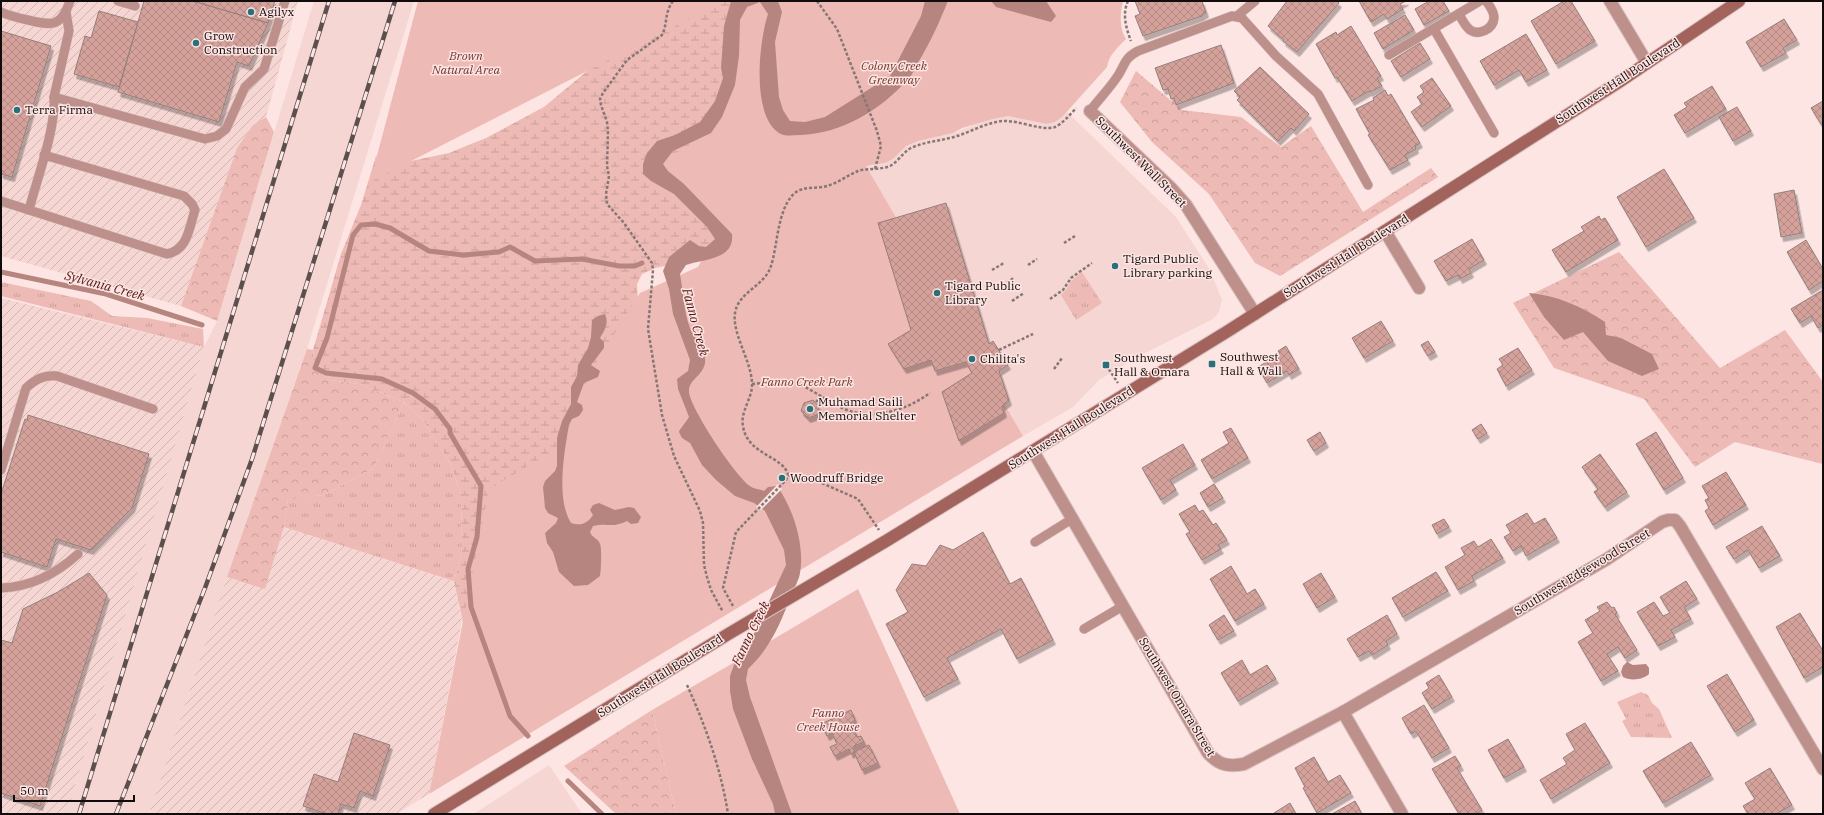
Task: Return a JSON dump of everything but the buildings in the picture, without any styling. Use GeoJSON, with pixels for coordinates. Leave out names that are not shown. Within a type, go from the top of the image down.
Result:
{"type":"FeatureCollection","features":[{"type":"Feature","properties":{"kind":"main road","name":"Southwest Hall Boulevard"},"geometry":{"type":"LineString","coordinates":[[434,814],[730,633],[886,541],[1255,314],[1648,63],[1739,1]]}},
{"type":"Feature","properties":{"kind":"street"},"geometry":{"type":"LineString","coordinates":[[1610,1],[1648,63]]}},
{"type":"Feature","properties":{"kind":"street","name":"Southwest Wall Street"},"geometry":{"type":"LineString","coordinates":[[1090,111],[1170,187],[1186,205],[1255,314]]}},
{"type":"Feature","properties":{"kind":"street"},"geometry":{"type":"LineString","coordinates":[[1385,231],[1419,288]]}},
{"type":"Feature","properties":{"kind":"street","name":"Southwest Omara Street"},"geometry":{"type":"LineString","coordinates":[[1033,451],[1208,753],[1222,765],[1236,766],[1244,764],[1343,712]]}},
{"type":"Feature","properties":{"kind":"street","name":"Southwest Edgewood Street"},"geometry":{"type":"LineString","coordinates":[[1343,712],[1607,559],[1662,522],[1675,520],[1771,678],[1823,769]]}},
{"type":"Feature","properties":{"kind":"street"},"geometry":{"type":"LineString","coordinates":[[1343,712],[1402,814]]}},
{"type":"Feature","properties":{"kind":"lane"},"geometry":{"type":"LineString","coordinates":[[1,12],[9,16],[47,25],[58,22],[66,12],[70,1]]}},
{"type":"Feature","properties":{"kind":"lane"},"geometry":{"type":"LineString","coordinates":[[118,1],[135,6]]}},
{"type":"Feature","properties":{"kind":"lane"},"geometry":{"type":"LineString","coordinates":[[54,97],[205,139],[217,136],[226,129],[244,87],[264,69],[285,1]]}},
{"type":"Feature","properties":{"kind":"lane"},"geometry":{"type":"LineString","coordinates":[[1237,16],[1255,1]]}},
{"type":"Feature","properties":{"kind":"lane"},"geometry":{"type":"LineString","coordinates":[[1389,55],[1481,1],[1491,8],[1494,19],[1485,31],[1477,32],[1471,31],[1465,25],[1459,14]]}},
{"type":"Feature","properties":{"kind":"lane"},"geometry":{"type":"LineString","coordinates":[[29,210],[55,110],[54,97],[69,31],[66,12]]}},
{"type":"Feature","properties":{"kind":"lane"},"geometry":{"type":"LineString","coordinates":[[1090,111],[1119,74],[1129,56],[1138,51],[1213,23],[1232,16],[1237,16],[1242,18],[1276,56],[1318,94],[1368,185]]}},
{"type":"Feature","properties":{"kind":"lane"},"geometry":{"type":"LineString","coordinates":[[1434,29],[1494,133]]}},
{"type":"Feature","properties":{"kind":"lane"},"geometry":{"type":"LineString","coordinates":[[1,201],[167,254],[175,252],[184,246],[194,210],[192,204],[184,196],[44,155]]}},
{"type":"Feature","properties":{"kind":"lane"},"geometry":{"type":"LineString","coordinates":[[1,470],[26,388],[36,380],[46,375],[57,376],[153,409]]}},
{"type":"Feature","properties":{"kind":"lane"},"geometry":{"type":"LineString","coordinates":[[1035,542],[1072,519]]}},
{"type":"Feature","properties":{"kind":"lane"},"geometry":{"type":"LineString","coordinates":[[1,588],[24,585],[60,570],[78,554]]}},
{"type":"Feature","properties":{"kind":"lane"},"geometry":{"type":"LineString","coordinates":[[1084,629],[1123,606]]}},
{"type":"Feature","properties":{"kind":"path"},"geometry":{"type":"LineString","coordinates":[[673,1],[666,14],[665,29],[662,35],[627,60],[600,99],[607,122],[608,132],[607,155],[609,176],[606,194],[607,204],[624,223],[652,263],[648,329],[662,415],[674,456],[700,511],[703,523],[704,565],[711,590],[723,612]]}},
{"type":"Feature","properties":{"kind":"path"},"geometry":{"type":"LineString","coordinates":[[817,1],[837,29],[877,132],[881,146],[880,155],[875,169]]}},
{"type":"Feature","properties":{"kind":"path"},"geometry":{"type":"LineString","coordinates":[[1127,45],[1132,41],[1126,26],[1125,8],[1128,1]]}},
{"type":"Feature","properties":{"kind":"path"},"geometry":{"type":"LineString","coordinates":[[788,475],[784,467],[759,451],[745,434],[742,425],[743,416],[751,398],[752,384],[749,369],[737,332],[735,312],[739,303],[744,297],[767,275],[771,266],[780,222],[790,199],[803,189],[828,186],[860,170],[890,166],[904,152],[920,144],[957,136],[972,129],[997,121],[1009,120],[1049,128],[1057,126],[1077,107]]}},
{"type":"Feature","properties":{"kind":"path"},"geometry":{"type":"LineString","coordinates":[[1064,243],[1075,236]]}},
{"type":"Feature","properties":{"kind":"path"},"geometry":{"type":"LineString","coordinates":[[1028,265],[1037,259]]}},
{"type":"Feature","properties":{"kind":"path"},"geometry":{"type":"LineString","coordinates":[[992,270],[1004,263]]}},
{"type":"Feature","properties":{"kind":"path"},"geometry":{"type":"LineString","coordinates":[[1050,299],[1063,290],[1071,278],[1092,263]]}},
{"type":"Feature","properties":{"kind":"path"},"geometry":{"type":"LineString","coordinates":[[1002,285],[1014,278]]}},
{"type":"Feature","properties":{"kind":"path"},"geometry":{"type":"LineString","coordinates":[[1012,301],[1024,293]]}},
{"type":"Feature","properties":{"kind":"path"},"geometry":{"type":"LineString","coordinates":[[999,350],[1033,334]]}},
{"type":"Feature","properties":{"kind":"path"},"geometry":{"type":"LineString","coordinates":[[1054,369],[1062,358]]}},
{"type":"Feature","properties":{"kind":"path"},"geometry":{"type":"LineString","coordinates":[[1106,365],[1125,394]]}},
{"type":"Feature","properties":{"kind":"path"},"geometry":{"type":"LineString","coordinates":[[752,384],[789,381],[807,388],[842,408],[866,414],[879,414],[904,408],[930,393]]}},
{"type":"Feature","properties":{"kind":"path"},"geometry":{"type":"LineString","coordinates":[[816,402],[820,396]]}},
{"type":"Feature","properties":{"kind":"path"},"geometry":{"type":"LineString","coordinates":[[733,605],[723,588],[736,532],[781,485],[788,475]]}},
{"type":"Feature","properties":{"kind":"path"},"geometry":{"type":"LineString","coordinates":[[788,475],[815,480],[858,499],[886,541]]}},
{"type":"Feature","properties":{"kind":"path"},"geometry":{"type":"LineString","coordinates":[[687,685],[704,722],[721,775],[728,814]]}},
{"type":"Feature","properties":{"kind":"shaded area"},"geometry":{"type":"Polygon","coordinates":[[[1,1],[298,1],[266,117],[253,125],[237,148],[181,306],[1,256],[1,1]]]}},
{"type":"Feature","properties":{"kind":"shaded area"},"geometry":{"type":"Polygon","coordinates":[[[314,1],[414,1],[307,349],[227,577],[149,814],[67,814],[204,347],[217,321],[314,1]]]}},
{"type":"Feature","properties":{"kind":"shaded area"},"geometry":{"type":"Polygon","coordinates":[[[731,1],[778,1],[782,12],[775,42],[779,97],[783,110],[790,121],[805,122],[825,117],[890,76],[921,16],[925,1],[948,1],[931,39],[913,73],[886,101],[845,125],[815,134],[792,135],[784,135],[779,133],[770,124],[764,111],[761,95],[760,59],[768,14],[760,2],[747,7],[740,20],[739,56],[735,85],[722,117],[711,133],[673,151],[663,164],[668,171],[684,184],[732,234],[732,243],[723,254],[686,265],[680,274],[688,322],[703,350],[705,358],[705,364],[701,373],[689,387],[691,400],[715,442],[743,480],[751,487],[764,491],[768,487],[777,486],[793,516],[799,539],[801,562],[799,578],[774,635],[763,652],[748,669],[746,680],[750,697],[792,814],[775,814],[773,804],[752,759],[733,709],[730,691],[730,676],[735,662],[750,642],[786,565],[784,550],[765,511],[754,503],[735,496],[716,480],[702,465],[690,443],[682,438],[679,432],[689,417],[678,389],[677,379],[688,371],[690,360],[673,314],[669,289],[663,271],[669,257],[690,240],[699,246],[706,247],[715,239],[707,227],[674,194],[651,181],[643,174],[643,164],[647,153],[657,141],[675,135],[700,122],[715,101],[723,78],[721,68],[724,26],[731,1]]]}},
{"type":"Feature","properties":{"kind":"shaded area"},"geometry":{"type":"Polygon","coordinates":[[[991,1],[1046,1],[1056,16],[1051,22],[996,7],[991,1]]]}},
{"type":"Feature","properties":{"kind":"shaded area"},"geometry":{"type":"Polygon","coordinates":[[[1067,112],[1176,217],[1210,270],[1222,300],[1219,312],[1213,319],[1139,356],[1099,380],[1073,407],[1023,436],[865,166],[874,166],[893,159],[906,146],[918,141],[953,133],[984,121],[1008,116],[1047,124],[1055,122],[1067,112]]]}},
{"type":"Feature","properties":{"kind":"shaded area"},"geometry":{"type":"Polygon","coordinates":[[[1529,293],[1559,299],[1597,317],[1605,322],[1606,335],[1621,338],[1652,354],[1659,369],[1642,376],[1608,361],[1583,332],[1564,340],[1544,317],[1529,293]]]}},
{"type":"Feature","properties":{"kind":"shaded area"},"geometry":{"type":"Polygon","coordinates":[[[1,298],[204,347],[67,814],[1,814],[1,298]]]}},
{"type":"Feature","properties":{"kind":"shaded area"},"geometry":{"type":"Polygon","coordinates":[[[605,314],[605,329],[600,338],[604,342],[604,348],[591,365],[600,371],[598,377],[584,383],[577,402],[582,405],[583,410],[579,416],[572,419],[569,425],[562,476],[564,502],[566,513],[571,523],[575,524],[584,524],[593,515],[590,510],[593,505],[599,503],[615,510],[629,507],[634,508],[641,517],[638,523],[631,524],[627,521],[617,525],[593,526],[590,532],[592,536],[598,540],[601,546],[600,576],[588,585],[574,586],[559,572],[553,552],[547,543],[545,533],[556,523],[558,518],[548,513],[545,508],[543,487],[545,481],[555,471],[557,466],[557,438],[562,421],[571,404],[571,387],[577,376],[578,365],[588,348],[591,337],[592,320],[605,314]]]}},
{"type":"Feature","properties":{"kind":"shaded area"},"geometry":{"type":"Polygon","coordinates":[[[284,527],[454,581],[462,621],[429,794],[396,814],[149,814],[227,577],[265,588],[284,527]]]}},
{"type":"Feature","properties":{"kind":"shaded area"},"geometry":{"type":"Polygon","coordinates":[[[1627,662],[1633,665],[1646,664],[1649,668],[1649,674],[1643,678],[1636,679],[1623,677],[1621,672],[1623,666],[1627,662]]]}},
{"type":"Feature","properties":{"kind":"shaded area"},"geometry":{"type":"Polygon","coordinates":[[[549,765],[582,814],[473,814],[483,808],[549,765]]]}},
{"type":"Feature","properties":{"kind":"green space","name":"Brown Natural Area"},"geometry":{"type":"Polygon","coordinates":[[[418,1],[724,1],[370,182],[418,1]]]}},
{"type":"Feature","properties":{"kind":"green space"},"geometry":{"type":"Polygon","coordinates":[[[671,1],[769,1],[730,235],[689,261],[655,268],[642,274],[637,284],[640,348],[467,641],[454,581],[462,551],[461,494],[450,463],[423,420],[404,402],[359,384],[330,380],[315,368],[313,350],[341,254],[361,205],[376,156],[387,166],[449,153],[486,138],[544,107],[671,1]]]}},
{"type":"Feature","properties":{"kind":"green space","name":"Fanno Creek Park"},"geometry":{"type":"Polygon","coordinates":[[[748,1],[1123,1],[1121,20],[1122,30],[1126,39],[1112,55],[1107,67],[1063,116],[1055,122],[1047,124],[1008,116],[993,119],[962,128],[953,133],[918,141],[906,146],[893,159],[885,163],[866,166],[1023,436],[429,794],[489,489],[561,446],[591,371],[640,293],[698,267],[712,241],[704,209],[656,189],[650,166],[697,142],[724,104],[739,4],[748,1]]]}},
{"type":"Feature","properties":{"kind":"green space"},"geometry":{"type":"Polygon","coordinates":[[[1136,71],[1182,110],[1241,117],[1281,147],[1311,126],[1363,212],[1431,168],[1438,177],[1280,276],[1255,263],[1209,194],[1152,142],[1120,102],[1136,71]]]}},
{"type":"Feature","properties":{"kind":"green space"},"geometry":{"type":"Polygon","coordinates":[[[266,117],[274,132],[217,321],[181,306],[237,148],[253,125],[266,117]]]}},
{"type":"Feature","properties":{"kind":"green space"},"geometry":{"type":"Polygon","coordinates":[[[1619,252],[1720,368],[1785,330],[1823,382],[1823,464],[1735,442],[1695,467],[1644,399],[1554,368],[1513,303],[1619,252]]]}},
{"type":"Feature","properties":{"kind":"green space"},"geometry":{"type":"Polygon","coordinates":[[[1082,272],[1102,303],[1076,320],[1061,295],[1071,281],[1082,272]]]}},
{"type":"Feature","properties":{"kind":"green space"},"geometry":{"type":"Polygon","coordinates":[[[1,282],[91,301],[112,316],[147,318],[203,329],[204,347],[1,296],[1,282]]]}},
{"type":"Feature","properties":{"kind":"green space"},"geometry":{"type":"Polygon","coordinates":[[[307,349],[313,350],[315,368],[330,380],[359,384],[404,402],[374,468],[324,495],[288,499],[284,527],[265,589],[227,577],[307,349]]]}},
{"type":"Feature","properties":{"kind":"green space"},"geometry":{"type":"Polygon","coordinates":[[[404,402],[423,420],[450,463],[461,494],[462,551],[454,581],[284,527],[288,498],[324,495],[374,468],[404,402]]]}},
{"type":"Feature","properties":{"kind":"green space","name":"Fanno Creek House"},"geometry":{"type":"Polygon","coordinates":[[[858,589],[960,814],[676,814],[652,710],[858,589]]]}},
{"type":"Feature","properties":{"kind":"green space"},"geometry":{"type":"Polygon","coordinates":[[[1641,692],[1648,695],[1652,703],[1659,709],[1672,738],[1631,737],[1622,721],[1626,719],[1617,702],[1641,692]]]}},
{"type":"Feature","properties":{"kind":"green space"},"geometry":{"type":"Polygon","coordinates":[[[652,710],[676,814],[616,814],[564,766],[652,710]]]}},
{"type":"Feature","properties":{"kind":"pier"},"geometry":{"type":"Polygon","coordinates":[[[778,484],[782,489],[761,510],[756,507],[778,484]]]}},
{"type":"Feature","properties":{"kind":"waterway","name":"Fanno Creek"},"geometry":{"type":"LineString","coordinates":[[528,736],[510,716],[471,607],[468,569],[477,537],[481,486],[450,433],[450,429],[435,409],[413,393],[382,379],[326,373],[315,368],[327,338],[353,235],[361,225],[375,224],[390,228],[429,251],[463,255],[499,252],[510,247],[535,261],[582,259],[619,266],[635,266],[642,263]]}},
{"type":"Feature","properties":{"kind":"waterway","name":"Sylvania Creek"},"geometry":{"type":"LineString","coordinates":[[1,272],[106,294],[202,325]]}},
{"type":"Feature","properties":{"kind":"waterway","name":"Fanno Creek"},"geometry":{"type":"LineString","coordinates":[[568,781],[602,814]]}},
{"type":"Feature","properties":{"kind":"railway"},"geometry":{"type":"LineString","coordinates":[[79,814],[329,1]]}},
{"type":"Feature","properties":{"kind":"railway"},"geometry":{"type":"LineString","coordinates":[[116,814],[205,588],[252,459],[395,1]]}},
{"type":"Feature","properties":{"kind":"place","name":"Agilyx"},"geometry":{"type":"Point","coordinates":[251,12]}},
{"type":"Feature","properties":{"kind":"place","name":"Grow Construction"},"geometry":{"type":"Point","coordinates":[196,43]}},
{"type":"Feature","properties":{"kind":"place","name":"Terra Firma"},"geometry":{"type":"Point","coordinates":[17,110]}},
{"type":"Feature","properties":{"kind":"place","name":"Tigard Public Library parking"},"geometry":{"type":"Point","coordinates":[1115,266]}},
{"type":"Feature","properties":{"kind":"place","name":"Tigard Public Library"},"geometry":{"type":"Point","coordinates":[937,293]}},
{"type":"Feature","properties":{"kind":"place","name":"Chilita's"},"geometry":{"type":"Point","coordinates":[972,359]}},
{"type":"Feature","properties":{"kind":"place","name":"Southwest Hall & Wall"},"geometry":{"type":"Point","coordinates":[1212,364]}},
{"type":"Feature","properties":{"kind":"place","name":"Southwest Hall & Omara"},"geometry":{"type":"Point","coordinates":[1106,365]}},
{"type":"Feature","properties":{"kind":"place","name":"Muhamad Saili Memorial Shelter"},"geometry":{"type":"Point","coordinates":[810,409]}},
{"type":"Feature","properties":{"kind":"place","name":"Woodruff Bridge"},"geometry":{"type":"Point","coordinates":[782,478]}},
{"type":"Feature","properties":{"kind":"park label","name":"Colony Creek Greenway"},"geometry":{"type":"Point","coordinates":[894,73]}}]}
